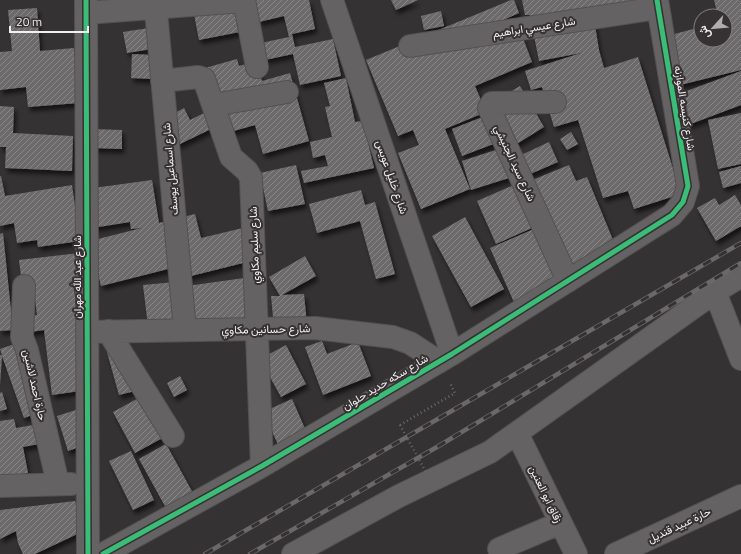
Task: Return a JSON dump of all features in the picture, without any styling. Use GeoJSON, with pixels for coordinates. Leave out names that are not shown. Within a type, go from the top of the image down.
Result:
{"type":"FeatureCollection","features":[{"type":"Feature","properties":{"kind":"street"},"geometry":{"type":"LineString","coordinates":[[86,6],[244,0],[257,67]]}},
{"type":"Feature","properties":{"kind":"street","name":"شارع خليل عويس"},"geometry":{"type":"LineString","coordinates":[[336,1],[445,358]]}},
{"type":"Feature","properties":{"kind":"street","name":"شارع اسماعيل يوسف"},"geometry":{"type":"LineString","coordinates":[[155,4],[184,330]]}},
{"type":"Feature","properties":{"kind":"street","name":"شارع عيسي ابراهيم"},"geometry":{"type":"LineString","coordinates":[[410,46],[658,4]]}},
{"type":"Feature","properties":{"kind":"street","name":"شارع كنيسه الموازنه"},"geometry":{"type":"LineString","coordinates":[[658,4],[688,186],[683,202],[672,215]]}},
{"type":"Feature","properties":{"kind":"street","name":"شارع عبد الله مهران"},"geometry":{"type":"LineString","coordinates":[[86,6],[88,554]]}},
{"type":"Feature","properties":{"kind":"street","name":"شارع سليم مكاوي"},"geometry":{"type":"LineString","coordinates":[[162,81],[198,77],[204,78],[231,157],[247,171],[251,178],[258,329],[262,466]]}},
{"type":"Feature","properties":{"kind":"street"},"geometry":{"type":"LineString","coordinates":[[214,105],[287,92]]}},
{"type":"Feature","properties":{"kind":"street","name":"شارع سيد الجنيشي"},"geometry":{"type":"LineString","coordinates":[[555,102],[492,103],[489,108],[568,281]]}},
{"type":"Feature","properties":{"kind":"street","name":"شارع سكه حديد حلوان"},"geometry":{"type":"LineString","coordinates":[[102,554],[262,466],[445,358],[672,215]]}},
{"type":"Feature","properties":{"kind":"street"},"geometry":{"type":"LineString","coordinates":[[293,554],[324,546],[399,496],[490,452],[715,292],[741,276]]}},
{"type":"Feature","properties":{"kind":"street","name":"حارة احمد لاشين"},"geometry":{"type":"LineString","coordinates":[[24,286],[22,338],[27,350],[58,484]]}},
{"type":"Feature","properties":{"kind":"street"},"geometry":{"type":"LineString","coordinates":[[715,292],[740,354]]}},
{"type":"Feature","properties":{"kind":"street","name":"شارع حسانين مكاوي"},"geometry":{"type":"LineString","coordinates":[[87,332],[315,328],[393,338],[410,343],[445,358]]}},
{"type":"Feature","properties":{"kind":"street"},"geometry":{"type":"LineString","coordinates":[[108,331],[173,436]]}},
{"type":"Feature","properties":{"kind":"street","name":"زقاق ابو العنين"},"geometry":{"type":"LineString","coordinates":[[517,433],[576,554]]}},
{"type":"Feature","properties":{"kind":"street"},"geometry":{"type":"LineString","coordinates":[[0,486],[88,484]]}},
{"type":"Feature","properties":{"kind":"street","name":"حارة عبيد قنديل"},"geometry":{"type":"LineString","coordinates":[[616,554],[741,496]]}},
{"type":"Feature","properties":{"kind":"street"},"geometry":{"type":"LineString","coordinates":[[499,549],[560,523]]}},
{"type":"Feature","properties":{"kind":"path"},"geometry":{"type":"LineString","coordinates":[[427,474],[400,425],[456,393]]}},
{"type":"Feature","properties":{"kind":"building"},"geometry":{"type":"Polygon","coordinates":[[[244,0],[250,30],[199,40],[193,9],[244,0]]]}},
{"type":"Feature","properties":{"kind":"building"},"geometry":{"type":"Polygon","coordinates":[[[309,0],[315,29],[292,34],[295,47],[333,39],[341,76],[300,85],[293,54],[265,60],[261,43],[289,37],[284,16],[259,22],[254,1],[309,0]]]}},
{"type":"Feature","properties":{"kind":"building"},"geometry":{"type":"Polygon","coordinates":[[[391,0],[418,0],[396,10],[391,0]]]}},
{"type":"Feature","properties":{"kind":"building"},"geometry":{"type":"Polygon","coordinates":[[[514,0],[519,13],[474,33],[490,45],[521,33],[532,62],[475,86],[486,112],[445,129],[470,189],[421,209],[398,153],[419,145],[413,130],[398,136],[366,60],[514,0]]]}},
{"type":"Feature","properties":{"kind":"building"},"geometry":{"type":"Polygon","coordinates":[[[522,0],[634,0],[636,11],[594,19],[599,50],[604,68],[638,57],[681,194],[634,209],[628,191],[603,198],[578,120],[554,127],[542,87],[531,90],[525,71],[581,53],[539,61],[530,15],[525,15],[522,0]]]}},
{"type":"Feature","properties":{"kind":"building"},"geometry":{"type":"Polygon","coordinates":[[[714,0],[741,0],[741,70],[676,86],[663,37],[693,29],[693,48],[733,48],[733,8],[716,8],[714,0]]]}},
{"type":"Feature","properties":{"kind":"building"},"geometry":{"type":"Polygon","coordinates":[[[37,8],[40,51],[74,48],[79,103],[28,107],[26,87],[0,90],[0,52],[12,51],[8,10],[37,8]]]}},
{"type":"Feature","properties":{"kind":"building"},"geometry":{"type":"Polygon","coordinates":[[[441,11],[444,26],[424,30],[421,16],[441,11]]]}},
{"type":"Feature","properties":{"kind":"building"},"geometry":{"type":"Polygon","coordinates":[[[149,28],[152,49],[127,53],[123,32],[149,28]]]}},
{"type":"Feature","properties":{"kind":"building"},"geometry":{"type":"Polygon","coordinates":[[[132,54],[153,55],[152,79],[131,78],[132,54]]]}},
{"type":"Feature","properties":{"kind":"building"},"geometry":{"type":"Polygon","coordinates":[[[237,59],[239,66],[256,61],[262,81],[290,73],[309,141],[263,154],[255,125],[223,134],[205,68],[237,59]]]}},
{"type":"Feature","properties":{"kind":"building"},"geometry":{"type":"Polygon","coordinates":[[[741,71],[741,105],[688,125],[676,95],[741,71]]]}},
{"type":"Feature","properties":{"kind":"building"},"geometry":{"type":"Polygon","coordinates":[[[346,78],[355,122],[363,121],[374,168],[304,183],[301,171],[328,166],[325,155],[313,158],[310,142],[332,137],[325,107],[330,106],[324,83],[346,78]]]}},
{"type":"Feature","properties":{"kind":"building"},"geometry":{"type":"Polygon","coordinates":[[[520,86],[544,127],[515,145],[490,104],[520,86]]]}},
{"type":"Feature","properties":{"kind":"building"},"geometry":{"type":"Polygon","coordinates":[[[0,106],[14,107],[13,133],[73,136],[72,171],[5,168],[6,147],[0,147],[0,106]]]}},
{"type":"Feature","properties":{"kind":"building"},"geometry":{"type":"Polygon","coordinates":[[[184,108],[190,120],[208,111],[215,127],[178,145],[165,118],[184,108]]]}},
{"type":"Feature","properties":{"kind":"building"},"geometry":{"type":"Polygon","coordinates":[[[741,113],[741,164],[718,169],[708,120],[741,113]]]}},
{"type":"Feature","properties":{"kind":"building"},"geometry":{"type":"Polygon","coordinates":[[[485,116],[496,143],[462,156],[452,129],[485,116]]]}},
{"type":"Feature","properties":{"kind":"building"},"geometry":{"type":"Polygon","coordinates":[[[93,129],[122,130],[122,149],[93,148],[93,129]]]}},
{"type":"Feature","properties":{"kind":"building"},"geometry":{"type":"Polygon","coordinates":[[[571,132],[578,144],[567,150],[560,139],[571,132]]]}},
{"type":"Feature","properties":{"kind":"building"},"geometry":{"type":"Polygon","coordinates":[[[549,142],[558,162],[528,175],[519,156],[549,142]]]}},
{"type":"Feature","properties":{"kind":"building"},"geometry":{"type":"Polygon","coordinates":[[[502,148],[512,177],[471,190],[462,161],[502,148]]]}},
{"type":"Feature","properties":{"kind":"building"},"geometry":{"type":"Polygon","coordinates":[[[296,165],[305,204],[268,211],[260,173],[296,165]]]}},
{"type":"Feature","properties":{"kind":"building"},"geometry":{"type":"Polygon","coordinates":[[[569,165],[576,181],[587,177],[618,252],[568,273],[530,181],[569,165]]]}},
{"type":"Feature","properties":{"kind":"building"},"geometry":{"type":"Polygon","coordinates":[[[741,166],[741,183],[723,188],[719,172],[741,166]]]}},
{"type":"Feature","properties":{"kind":"building"},"geometry":{"type":"Polygon","coordinates":[[[0,176],[5,196],[72,185],[80,241],[38,247],[37,240],[17,243],[14,223],[0,226],[0,176]]]}},
{"type":"Feature","properties":{"kind":"building"},"geometry":{"type":"Polygon","coordinates":[[[152,180],[159,223],[195,214],[201,238],[243,228],[251,261],[175,280],[172,268],[101,286],[90,241],[142,228],[131,229],[130,222],[92,228],[86,189],[152,180]]]}},
{"type":"Feature","properties":{"kind":"building"},"geometry":{"type":"Polygon","coordinates":[[[521,182],[541,224],[496,244],[477,201],[521,182]]]}},
{"type":"Feature","properties":{"kind":"building"},"geometry":{"type":"Polygon","coordinates":[[[361,190],[365,205],[375,202],[395,274],[376,279],[360,221],[317,233],[309,204],[361,190]]]}},
{"type":"Feature","properties":{"kind":"building"},"geometry":{"type":"Polygon","coordinates":[[[735,195],[741,205],[741,226],[716,241],[697,208],[715,198],[719,205],[735,195]]]}},
{"type":"Feature","properties":{"kind":"building"},"geometry":{"type":"Polygon","coordinates":[[[465,217],[504,289],[471,307],[432,236],[465,217]]]}},
{"type":"Feature","properties":{"kind":"building"},"geometry":{"type":"Polygon","coordinates":[[[534,229],[561,289],[517,309],[490,248],[534,229]]]}},
{"type":"Feature","properties":{"kind":"building"},"geometry":{"type":"Polygon","coordinates":[[[3,233],[13,330],[0,331],[0,234],[3,233]]]}},
{"type":"Feature","properties":{"kind":"building"},"geometry":{"type":"Polygon","coordinates":[[[79,253],[84,288],[74,289],[87,390],[52,395],[44,330],[23,333],[21,317],[37,315],[34,290],[23,292],[19,260],[79,253]]]}},
{"type":"Feature","properties":{"kind":"building"},"geometry":{"type":"Polygon","coordinates":[[[305,256],[316,276],[282,295],[304,294],[307,324],[274,327],[271,296],[280,296],[269,277],[305,256]]]}},
{"type":"Feature","properties":{"kind":"building"},"geometry":{"type":"Polygon","coordinates":[[[244,278],[249,318],[186,326],[180,287],[244,278]]]}},
{"type":"Feature","properties":{"kind":"building"},"geometry":{"type":"Polygon","coordinates":[[[175,282],[179,322],[148,326],[143,285],[175,282]]]}},
{"type":"Feature","properties":{"kind":"building"},"geometry":{"type":"Polygon","coordinates":[[[29,339],[46,410],[24,418],[2,356],[0,385],[0,355],[2,355],[0,349],[29,339]]]}},
{"type":"Feature","properties":{"kind":"building"},"geometry":{"type":"Polygon","coordinates":[[[322,341],[327,354],[358,342],[371,376],[323,395],[305,347],[322,341]]]}},
{"type":"Feature","properties":{"kind":"building"},"geometry":{"type":"Polygon","coordinates":[[[286,345],[306,384],[281,397],[260,359],[286,345]]]}},
{"type":"Feature","properties":{"kind":"building"},"geometry":{"type":"Polygon","coordinates":[[[123,347],[135,391],[119,395],[107,352],[123,347]]]}},
{"type":"Feature","properties":{"kind":"building"},"geometry":{"type":"Polygon","coordinates":[[[180,376],[187,390],[174,397],[167,383],[180,376]]]}},
{"type":"Feature","properties":{"kind":"building"},"geometry":{"type":"Polygon","coordinates":[[[2,392],[7,409],[0,411],[0,393],[2,392]]]}},
{"type":"Feature","properties":{"kind":"building"},"geometry":{"type":"Polygon","coordinates":[[[146,394],[168,435],[135,453],[113,412],[146,394]]]}},
{"type":"Feature","properties":{"kind":"building"},"geometry":{"type":"Polygon","coordinates":[[[292,399],[310,440],[282,453],[263,412],[292,399]]]}},
{"type":"Feature","properties":{"kind":"building"},"geometry":{"type":"Polygon","coordinates":[[[79,409],[90,443],[68,451],[57,416],[79,409]]]}},
{"type":"Feature","properties":{"kind":"building"},"geometry":{"type":"Polygon","coordinates":[[[14,419],[16,428],[51,422],[55,441],[23,447],[28,473],[0,478],[0,421],[14,419]]]}},
{"type":"Feature","properties":{"kind":"building"},"geometry":{"type":"Polygon","coordinates":[[[166,444],[193,493],[166,508],[139,459],[166,444]]]}},
{"type":"Feature","properties":{"kind":"building"},"geometry":{"type":"Polygon","coordinates":[[[131,451],[154,500],[133,510],[109,461],[131,451]]]}},
{"type":"Feature","properties":{"kind":"building"},"geometry":{"type":"Polygon","coordinates":[[[75,501],[88,529],[35,554],[23,554],[18,543],[16,531],[0,539],[0,510],[75,501]]]}},
{"type":"Feature","properties":{"kind":"railway"},"geometry":{"type":"LineString","coordinates":[[205,554],[741,243]]}},
{"type":"Feature","properties":{"kind":"railway"},"geometry":{"type":"LineString","coordinates":[[250,554],[437,447],[741,263]]}},
{"type":"Feature","properties":{"kind":"cycle path"},"geometry":{"type":"LineString","coordinates":[[86,0],[88,554]]}},
{"type":"Feature","properties":{"kind":"cycle path"},"geometry":{"type":"LineString","coordinates":[[103,554],[262,466],[452,354],[672,215],[683,202],[688,186],[657,0]]}}]}
